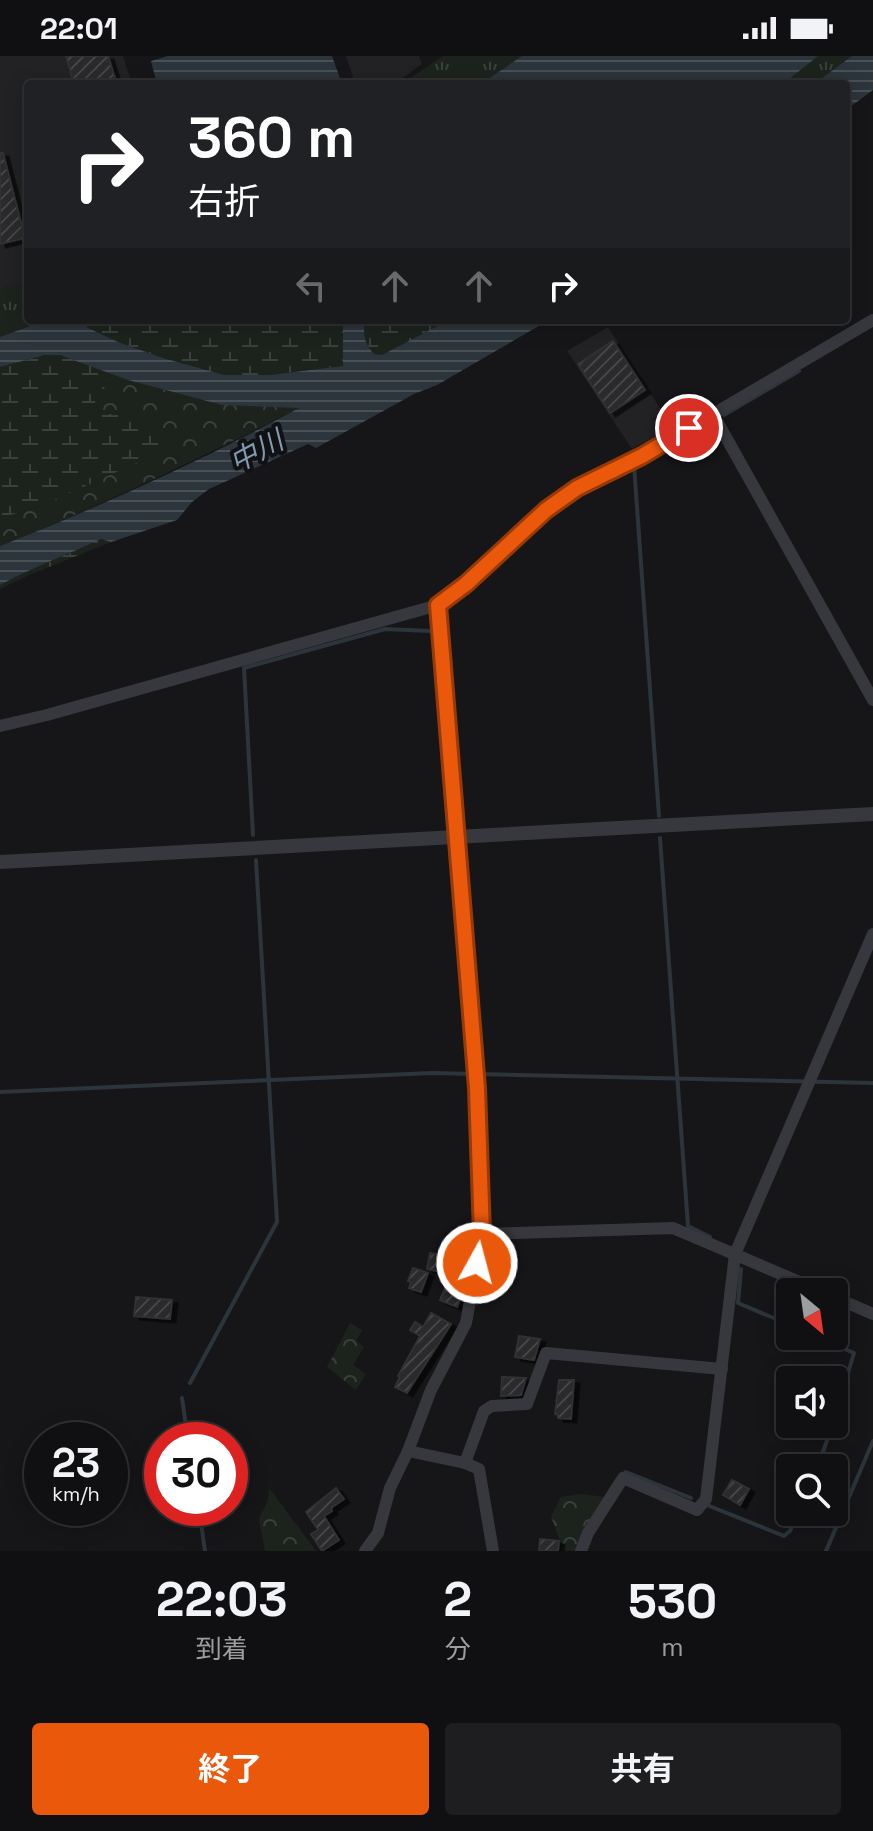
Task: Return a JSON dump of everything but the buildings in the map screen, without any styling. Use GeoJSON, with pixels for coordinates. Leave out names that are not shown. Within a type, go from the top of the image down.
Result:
{"type":"FeatureCollection","features":[{"type":"Feature","properties":{"kind":"street"},"geometry":{"type":"LineString","coordinates":[[0,726],[438,605],[466,584],[546,510],[577,488],[642,456],[873,320]]}},
{"type":"Feature","properties":{"kind":"street"},"geometry":{"type":"LineString","coordinates":[[713,414],[873,700]]}},
{"type":"Feature","properties":{"kind":"street"},"geometry":{"type":"LineString","coordinates":[[365,1551],[378,1533],[390,1488],[431,1390],[466,1323],[482,1234],[475,1073],[438,605]]}},
{"type":"Feature","properties":{"kind":"street"},"geometry":{"type":"LineString","coordinates":[[0,862],[873,814]]}},
{"type":"Feature","properties":{"kind":"street"},"geometry":{"type":"LineString","coordinates":[[581,1551],[588,1533],[623,1478],[697,1510],[706,1499],[735,1254],[873,934]]}},
{"type":"Feature","properties":{"kind":"street"},"geometry":{"type":"LineString","coordinates":[[482,1234],[673,1228],[791,1278]]}},
{"type":"Feature","properties":{"kind":"street"},"geometry":{"type":"LineString","coordinates":[[848,1303],[873,1314]]}},
{"type":"Feature","properties":{"kind":"street"},"geometry":{"type":"LineString","coordinates":[[465,1463],[484,1411],[492,1406],[527,1404],[546,1353],[722,1369]]}},
{"type":"Feature","properties":{"kind":"street"},"geometry":{"type":"LineString","coordinates":[[408,1451],[479,1469],[493,1551]]}},
{"type":"Feature","properties":{"kind":"shaded area"},"geometry":{"type":"Polygon","coordinates":[[[0,56],[123,56],[131,80],[24,80],[24,281],[0,289],[0,56]]]}},
{"type":"Feature","properties":{"kind":"shaded area"},"geometry":{"type":"Polygon","coordinates":[[[346,56],[419,56],[422,64],[400,80],[354,80],[346,56]]]}},
{"type":"Feature","properties":{"kind":"shaded area"},"geometry":{"type":"Polygon","coordinates":[[[608,327],[672,427],[632,449],[567,351],[608,327]]]}},
{"type":"Feature","properties":{"kind":"green space"},"geometry":{"type":"Polygon","coordinates":[[[443,56],[522,56],[487,80],[408,80],[443,56]]]}},
{"type":"Feature","properties":{"kind":"green space"},"geometry":{"type":"Polygon","coordinates":[[[818,56],[852,56],[819,80],[788,80],[818,56]]]}},
{"type":"Feature","properties":{"kind":"green space"},"geometry":{"type":"Polygon","coordinates":[[[24,281],[24,320],[0,329],[0,289],[24,281]]]}},
{"type":"Feature","properties":{"kind":"green space"},"geometry":{"type":"Polygon","coordinates":[[[24,320],[24,324],[36,324],[0,337],[0,329],[24,320]]]}},
{"type":"Feature","properties":{"kind":"green space"},"geometry":{"type":"Polygon","coordinates":[[[91,324],[343,324],[343,366],[270,375],[224,375],[163,358],[85,327],[91,324]]]}},
{"type":"Feature","properties":{"kind":"green space"},"geometry":{"type":"Polygon","coordinates":[[[365,324],[434,324],[436,327],[382,355],[374,354],[364,334],[365,324]]]}},
{"type":"Feature","properties":{"kind":"green space"},"geometry":{"type":"Polygon","coordinates":[[[45,355],[60,355],[109,372],[110,380],[95,401],[97,409],[108,414],[132,415],[161,439],[162,449],[40,506],[0,518],[0,367],[45,355]]]}},
{"type":"Feature","properties":{"kind":"green space"},"geometry":{"type":"Polygon","coordinates":[[[109,372],[222,405],[301,407],[152,480],[0,546],[0,518],[40,506],[92,482],[132,415],[108,414],[97,409],[95,401],[110,380],[109,372]]]}},
{"type":"Feature","properties":{"kind":"green space"},"geometry":{"type":"Polygon","coordinates":[[[101,539],[111,542],[0,589],[0,585],[12,579],[101,539]]]}},
{"type":"Feature","properties":{"kind":"green space"},"geometry":{"type":"Polygon","coordinates":[[[350,1323],[362,1330],[356,1341],[364,1347],[353,1365],[366,1374],[356,1390],[327,1367],[350,1323]]]}},
{"type":"Feature","properties":{"kind":"green space"},"geometry":{"type":"Polygon","coordinates":[[[269,1488],[316,1551],[265,1551],[259,1519],[268,1500],[269,1488]]]}},
{"type":"Feature","properties":{"kind":"green space"},"geometry":{"type":"Polygon","coordinates":[[[581,1494],[605,1497],[576,1551],[561,1551],[551,1517],[561,1497],[581,1494]]]}},
{"type":"Feature","properties":{"kind":"water"},"geometry":{"type":"Polygon","coordinates":[[[168,56],[332,56],[341,80],[156,80],[151,61],[168,56]]]}},
{"type":"Feature","properties":{"kind":"water"},"geometry":{"type":"Polygon","coordinates":[[[522,56],[818,56],[788,80],[487,80],[522,56]]]}},
{"type":"Feature","properties":{"kind":"water"},"geometry":{"type":"Polygon","coordinates":[[[852,56],[873,56],[873,90],[850,107],[850,80],[819,80],[852,56]]]}},
{"type":"Feature","properties":{"kind":"water","name":"中川"},"geometry":{"type":"Polygon","coordinates":[[[36,324],[92,324],[86,327],[163,358],[224,375],[270,375],[343,366],[343,324],[365,324],[366,342],[374,354],[382,355],[441,324],[542,324],[437,385],[414,394],[316,448],[308,444],[209,489],[192,502],[177,520],[111,542],[101,539],[0,585],[0,546],[152,482],[299,408],[222,405],[128,380],[60,355],[45,355],[0,367],[0,337],[36,324]]]}},
{"type":"Feature","properties":{"kind":"waterway"},"geometry":{"type":"LineString","coordinates":[[724,415],[799,371]]}},
{"type":"Feature","properties":{"kind":"waterway"},"geometry":{"type":"LineString","coordinates":[[673,445],[709,425]]}},
{"type":"Feature","properties":{"kind":"waterway"},"geometry":{"type":"LineString","coordinates":[[637,464],[634,465],[659,816]]}},
{"type":"Feature","properties":{"kind":"waterway"},"geometry":{"type":"LineString","coordinates":[[253,835],[244,668],[385,629],[430,631]]}},
{"type":"Feature","properties":{"kind":"waterway"},"geometry":{"type":"LineString","coordinates":[[660,838],[688,1226],[710,1237]]}},
{"type":"Feature","properties":{"kind":"waterway"},"geometry":{"type":"LineString","coordinates":[[190,1383],[277,1222],[256,860]]}},
{"type":"Feature","properties":{"kind":"waterway"},"geometry":{"type":"LineString","coordinates":[[0,1092],[432,1073],[873,1083]]}},
{"type":"Feature","properties":{"kind":"waterway"},"geometry":{"type":"LineString","coordinates":[[741,1269],[738,1303],[776,1319]]}},
{"type":"Feature","properties":{"kind":"waterway"},"geometry":{"type":"LineString","coordinates":[[847,1350],[854,1353],[848,1373]]}},
{"type":"Feature","properties":{"kind":"waterway"},"geometry":{"type":"LineString","coordinates":[[182,1398],[185,1422]]}},
{"type":"Feature","properties":{"kind":"waterway"},"geometry":{"type":"LineString","coordinates":[[822,1454],[828,1438]]}},
{"type":"Feature","properties":{"kind":"waterway"},"geometry":{"type":"LineString","coordinates":[[826,1551],[873,1441]]}},
{"type":"Feature","properties":{"kind":"waterway"},"geometry":{"type":"LineString","coordinates":[[623,1475],[626,1472],[691,1498]]}},
{"type":"Feature","properties":{"kind":"waterway"},"geometry":{"type":"LineString","coordinates":[[707,1505],[784,1536],[792,1526]]}},
{"type":"Feature","properties":{"kind":"waterway"},"geometry":{"type":"LineString","coordinates":[[202,1526],[205,1551]]}},
{"type":"Feature","properties":{"kind":"route"},"geometry":{"type":"LineString","coordinates":[[477,1263],[482,1234],[477,1088],[438,605],[466,584],[546,510],[577,488],[642,456],[689,428]]}}]}
